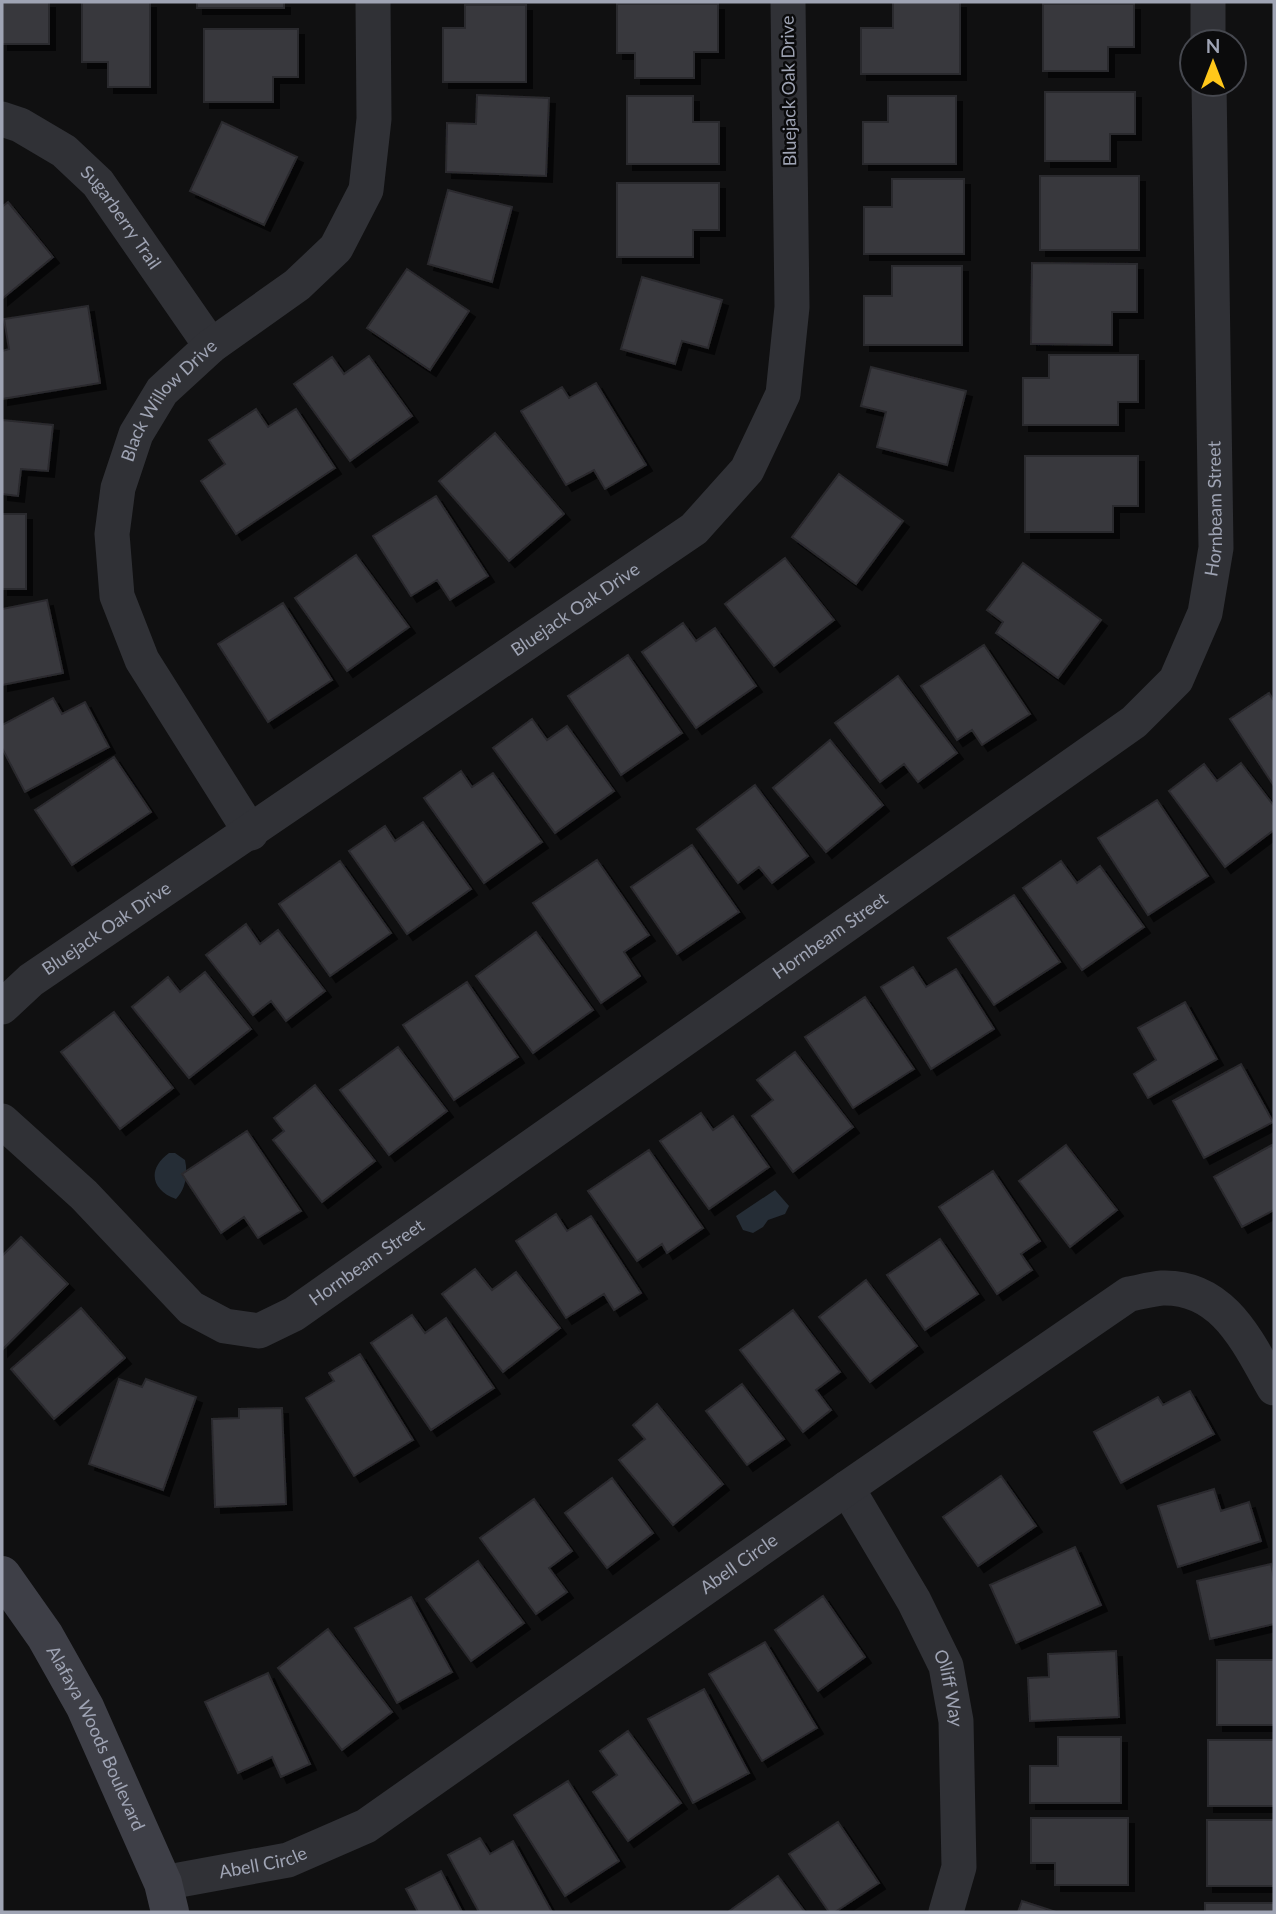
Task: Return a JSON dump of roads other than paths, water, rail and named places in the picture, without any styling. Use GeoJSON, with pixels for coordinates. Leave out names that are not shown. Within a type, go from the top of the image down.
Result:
{"type":"FeatureCollection","features":[{"type":"Feature","properties":{"kind":"street","name":"Black Willow Drive"},"geometry":{"type":"LineString","coordinates":[[251,833],[142,660],[117,596],[111,534],[118,488],[136,435],[162,391],[211,346],[298,285],[335,248],[366,190],[374,119],[373,2]]}},
{"type":"Feature","properties":{"kind":"street","name":"Bluejack Oak Drive"},"geometry":{"type":"LineString","coordinates":[[2,1007],[31,980],[251,833],[694,529],[747,470],[783,394],[792,307],[788,2]]}},
{"type":"Feature","properties":{"kind":"street"},"geometry":{"type":"LineString","coordinates":[[1208,2],[1208,28]]}},
{"type":"Feature","properties":{"kind":"street","name":"Hornbeam Street"},"geometry":{"type":"LineString","coordinates":[[2,1121],[84,1195],[191,1308],[225,1326],[259,1331],[294,1314],[1134,722],[1176,680],[1205,612],[1216,548],[1209,98]]}},
{"type":"Feature","properties":{"kind":"street","name":"Sugarberry Trail"},"geometry":{"type":"LineString","coordinates":[[2,119],[20,125],[64,151],[98,183],[211,346]]}},
{"type":"Feature","properties":{"kind":"street","name":"Abell Circle"},"geometry":{"type":"LineString","coordinates":[[166,1898],[288,1860],[366,1826],[847,1488],[1129,1294],[1163,1288],[1201,1294],[1236,1323],[1274,1388]]}},
{"type":"Feature","properties":{"kind":"street","name":"Olliff Way"},"geometry":{"type":"LineString","coordinates":[[847,1488],[914,1601],[946,1666],[956,1721],[959,1867],[946,1912]]}},
{"type":"Feature","properties":{"kind":"street","name":"Alafaya Woods Boulevard"},"geometry":{"type":"LineString","coordinates":[[2,1575],[45,1636],[85,1707],[166,1898]]}}]}
